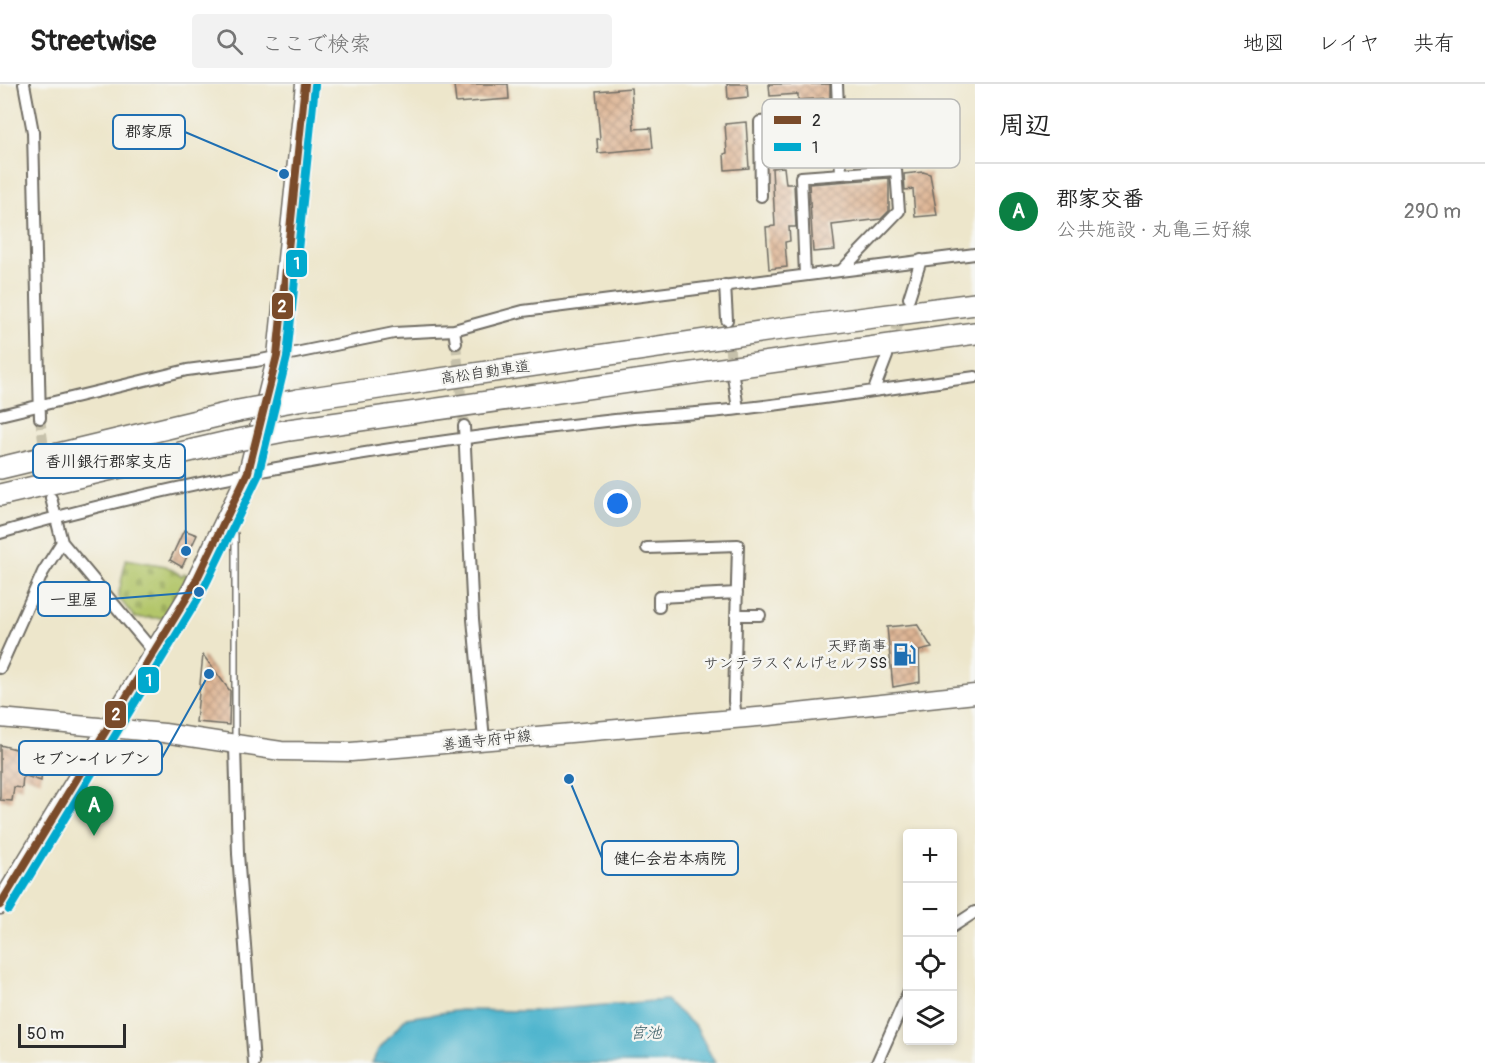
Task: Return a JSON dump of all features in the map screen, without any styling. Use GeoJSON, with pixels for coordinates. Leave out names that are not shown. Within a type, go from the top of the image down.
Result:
{"type":"FeatureCollection","features":[{"type":"Feature","properties":{"kind":"highway","name":"高松自動車道"},"geometry":{"type":"LineString","coordinates":[[0,468],[238,411],[298,400],[773,330],[975,304]]}},
{"type":"Feature","properties":{"kind":"highway","name":"高松自動車道"},"geometry":{"type":"LineString","coordinates":[[0,495],[289,430],[975,333]]}},
{"type":"Feature","properties":{"kind":"main road"},"geometry":{"type":"LineString","coordinates":[[0,905],[192,589],[248,472],[277,356],[305,84]]}},
{"type":"Feature","properties":{"kind":"main road","name":"善通寺府中線"},"geometry":{"type":"LineString","coordinates":[[0,718],[164,733],[235,746],[281,751],[351,752],[736,719],[975,694]]}},
{"type":"Feature","properties":{"kind":"street"},"geometry":{"type":"LineString","coordinates":[[24,84],[33,132],[40,418]]}},
{"type":"Feature","properties":{"kind":"street"},"geometry":{"type":"LineString","coordinates":[[837,84],[838,99]]}},
{"type":"Feature","properties":{"kind":"street"},"geometry":{"type":"LineString","coordinates":[[761,196],[760,122],[762,122]]}},
{"type":"Feature","properties":{"kind":"street"},"geometry":{"type":"LineString","coordinates":[[841,168],[841,174]]}},
{"type":"Feature","properties":{"kind":"street"},"geometry":{"type":"LineString","coordinates":[[805,275],[801,177],[896,170],[899,211],[842,270]]}},
{"type":"Feature","properties":{"kind":"street"},"geometry":{"type":"LineString","coordinates":[[0,415],[187,370],[277,356],[394,333],[454,330],[523,310],[975,254]]}},
{"type":"Feature","properties":{"kind":"street"},"geometry":{"type":"LineString","coordinates":[[909,298],[921,260]]}},
{"type":"Feature","properties":{"kind":"street"},"geometry":{"type":"LineString","coordinates":[[725,285],[727,320]]}},
{"type":"Feature","properties":{"kind":"street"},"geometry":{"type":"LineString","coordinates":[[454,330],[456,343]]}},
{"type":"Feature","properties":{"kind":"street"},"geometry":{"type":"LineString","coordinates":[[874,390],[887,356]]}},
{"type":"Feature","properties":{"kind":"street"},"geometry":{"type":"LineString","coordinates":[[733,376],[738,409]]}},
{"type":"Feature","properties":{"kind":"street"},"geometry":{"type":"LineString","coordinates":[[0,533],[54,517],[248,472],[334,457],[616,420],[738,409],[975,377]]}},
{"type":"Feature","properties":{"kind":"street"},"geometry":{"type":"LineString","coordinates":[[464,426],[473,619],[484,740]]}},
{"type":"Feature","properties":{"kind":"street"},"geometry":{"type":"LineString","coordinates":[[51,498],[54,517],[63,542],[153,651]]}},
{"type":"Feature","properties":{"kind":"street"},"geometry":{"type":"LineString","coordinates":[[0,668],[43,572],[63,542]]}},
{"type":"Feature","properties":{"kind":"street"},"geometry":{"type":"LineString","coordinates":[[647,548],[738,545],[736,719]]}},
{"type":"Feature","properties":{"kind":"street"},"geometry":{"type":"LineString","coordinates":[[659,607],[659,597],[737,593]]}},
{"type":"Feature","properties":{"kind":"street"},"geometry":{"type":"LineString","coordinates":[[736,615],[760,615]]}},
{"type":"Feature","properties":{"kind":"street"},"geometry":{"type":"LineString","coordinates":[[235,746],[238,854],[254,1063]]}},
{"type":"Feature","properties":{"kind":"street"},"geometry":{"type":"LineString","coordinates":[[957,924],[975,912]]}},
{"type":"Feature","properties":{"kind":"street"},"geometry":{"type":"LineString","coordinates":[[877,1063],[903,1004]]}},
{"type":"Feature","properties":{"kind":"lane"},"geometry":{"type":"LineString","coordinates":[[227,520],[235,534],[235,746]]}},
{"type":"Feature","properties":{"kind":"green space"},"geometry":{"type":"Polygon","coordinates":[[[126,559],[166,566],[182,576],[184,573],[188,575],[163,618],[135,618],[118,597],[126,559]]]}},
{"type":"Feature","properties":{"kind":"water","name":"宮池"},"geometry":{"type":"Polygon","coordinates":[[[666,1000],[696,1027],[715,1063],[372,1063],[378,1050],[406,1018],[461,1010],[531,1011],[666,1000]]]}},
{"type":"Feature","properties":{"kind":"building"},"geometry":{"type":"Polygon","coordinates":[[[508,84],[509,99],[456,103],[454,85],[508,84]]]}},
{"type":"Feature","properties":{"kind":"building"},"geometry":{"type":"Polygon","coordinates":[[[727,84],[747,84],[748,97],[728,99],[727,84]]]}},
{"type":"Feature","properties":{"kind":"building"},"geometry":{"type":"Polygon","coordinates":[[[769,84],[830,84],[830,98],[798,99],[798,94],[770,96],[769,84]]]}},
{"type":"Feature","properties":{"kind":"building"},"geometry":{"type":"Polygon","coordinates":[[[631,88],[634,129],[651,128],[653,148],[598,153],[597,139],[600,139],[596,91],[631,88]]]}},
{"type":"Feature","properties":{"kind":"building"},"geometry":{"type":"Polygon","coordinates":[[[746,122],[749,168],[725,170],[724,154],[727,153],[725,124],[746,122]]]}},
{"type":"Feature","properties":{"kind":"building"},"geometry":{"type":"Polygon","coordinates":[[[772,168],[784,168],[786,184],[794,184],[796,227],[789,227],[790,241],[785,242],[787,267],[769,269],[766,227],[775,226],[772,168]]]}},
{"type":"Feature","properties":{"kind":"building"},"geometry":{"type":"Polygon","coordinates":[[[923,172],[930,174],[937,215],[915,217],[913,189],[905,190],[904,174],[923,172]]]}},
{"type":"Feature","properties":{"kind":"building"},"geometry":{"type":"Polygon","coordinates":[[[889,178],[889,211],[881,219],[832,225],[835,250],[813,252],[809,184],[889,178]]]}},
{"type":"Feature","properties":{"kind":"building"},"geometry":{"type":"Polygon","coordinates":[[[184,530],[197,535],[182,567],[170,560],[184,530]]]}},
{"type":"Feature","properties":{"kind":"building"},"geometry":{"type":"Polygon","coordinates":[[[917,624],[932,648],[919,651],[920,682],[893,687],[887,627],[917,624]]]}},
{"type":"Feature","properties":{"kind":"building"},"geometry":{"type":"Polygon","coordinates":[[[203,655],[230,691],[229,725],[196,722],[203,655]]]}},
{"type":"Feature","properties":{"kind":"building"},"geometry":{"type":"Polygon","coordinates":[[[0,745],[43,756],[41,781],[23,775],[22,788],[14,787],[12,801],[0,800],[0,745]]]}},
{"type":"Feature","properties":{"kind":"tunnel"},"geometry":{"type":"LineString","coordinates":[[891,345],[903,312]]}},
{"type":"Feature","properties":{"kind":"tunnel"},"geometry":{"type":"LineString","coordinates":[[728,333],[732,371]]}},
{"type":"Feature","properties":{"kind":"tunnel"},"geometry":{"type":"LineString","coordinates":[[456,343],[464,426]]}},
{"type":"Feature","properties":{"kind":"tunnel"},"geometry":{"type":"LineString","coordinates":[[40,418],[49,486]]}},
{"type":"Feature","properties":{"kind":"transit line","name":"2"},"geometry":{"type":"LineString","coordinates":[[0,905],[192,589],[248,472],[277,356],[305,84]]}},
{"type":"Feature","properties":{"kind":"transit line","name":"1"},"geometry":{"type":"LineString","coordinates":[[9,910],[201,594],[258,476],[287,357],[315,85]]}},
{"type":"Feature","properties":{"kind":"place","name":"郡家原"},"geometry":{"type":"Point","coordinates":[284,174]}},
{"type":"Feature","properties":{"kind":"place","name":"香川銀行郡家支店"},"geometry":{"type":"Point","coordinates":[186,551]}},
{"type":"Feature","properties":{"kind":"place","name":"一里屋"},"geometry":{"type":"Point","coordinates":[199,592]}},
{"type":"Feature","properties":{"kind":"place","name":"天野商事 サンテラスぐんげセルフSS"},"geometry":{"type":"Point","coordinates":[905,655]}},
{"type":"Feature","properties":{"kind":"place","name":"セブン-イレブン"},"geometry":{"type":"Point","coordinates":[209,674]}},
{"type":"Feature","properties":{"kind":"place","name":"健仁会岩本病院"},"geometry":{"type":"Point","coordinates":[569,779]}},
{"type":"Feature","properties":{"kind":"place","name":"郡家交番"},"geometry":{"type":"Point","coordinates":[94,836]}}]}
